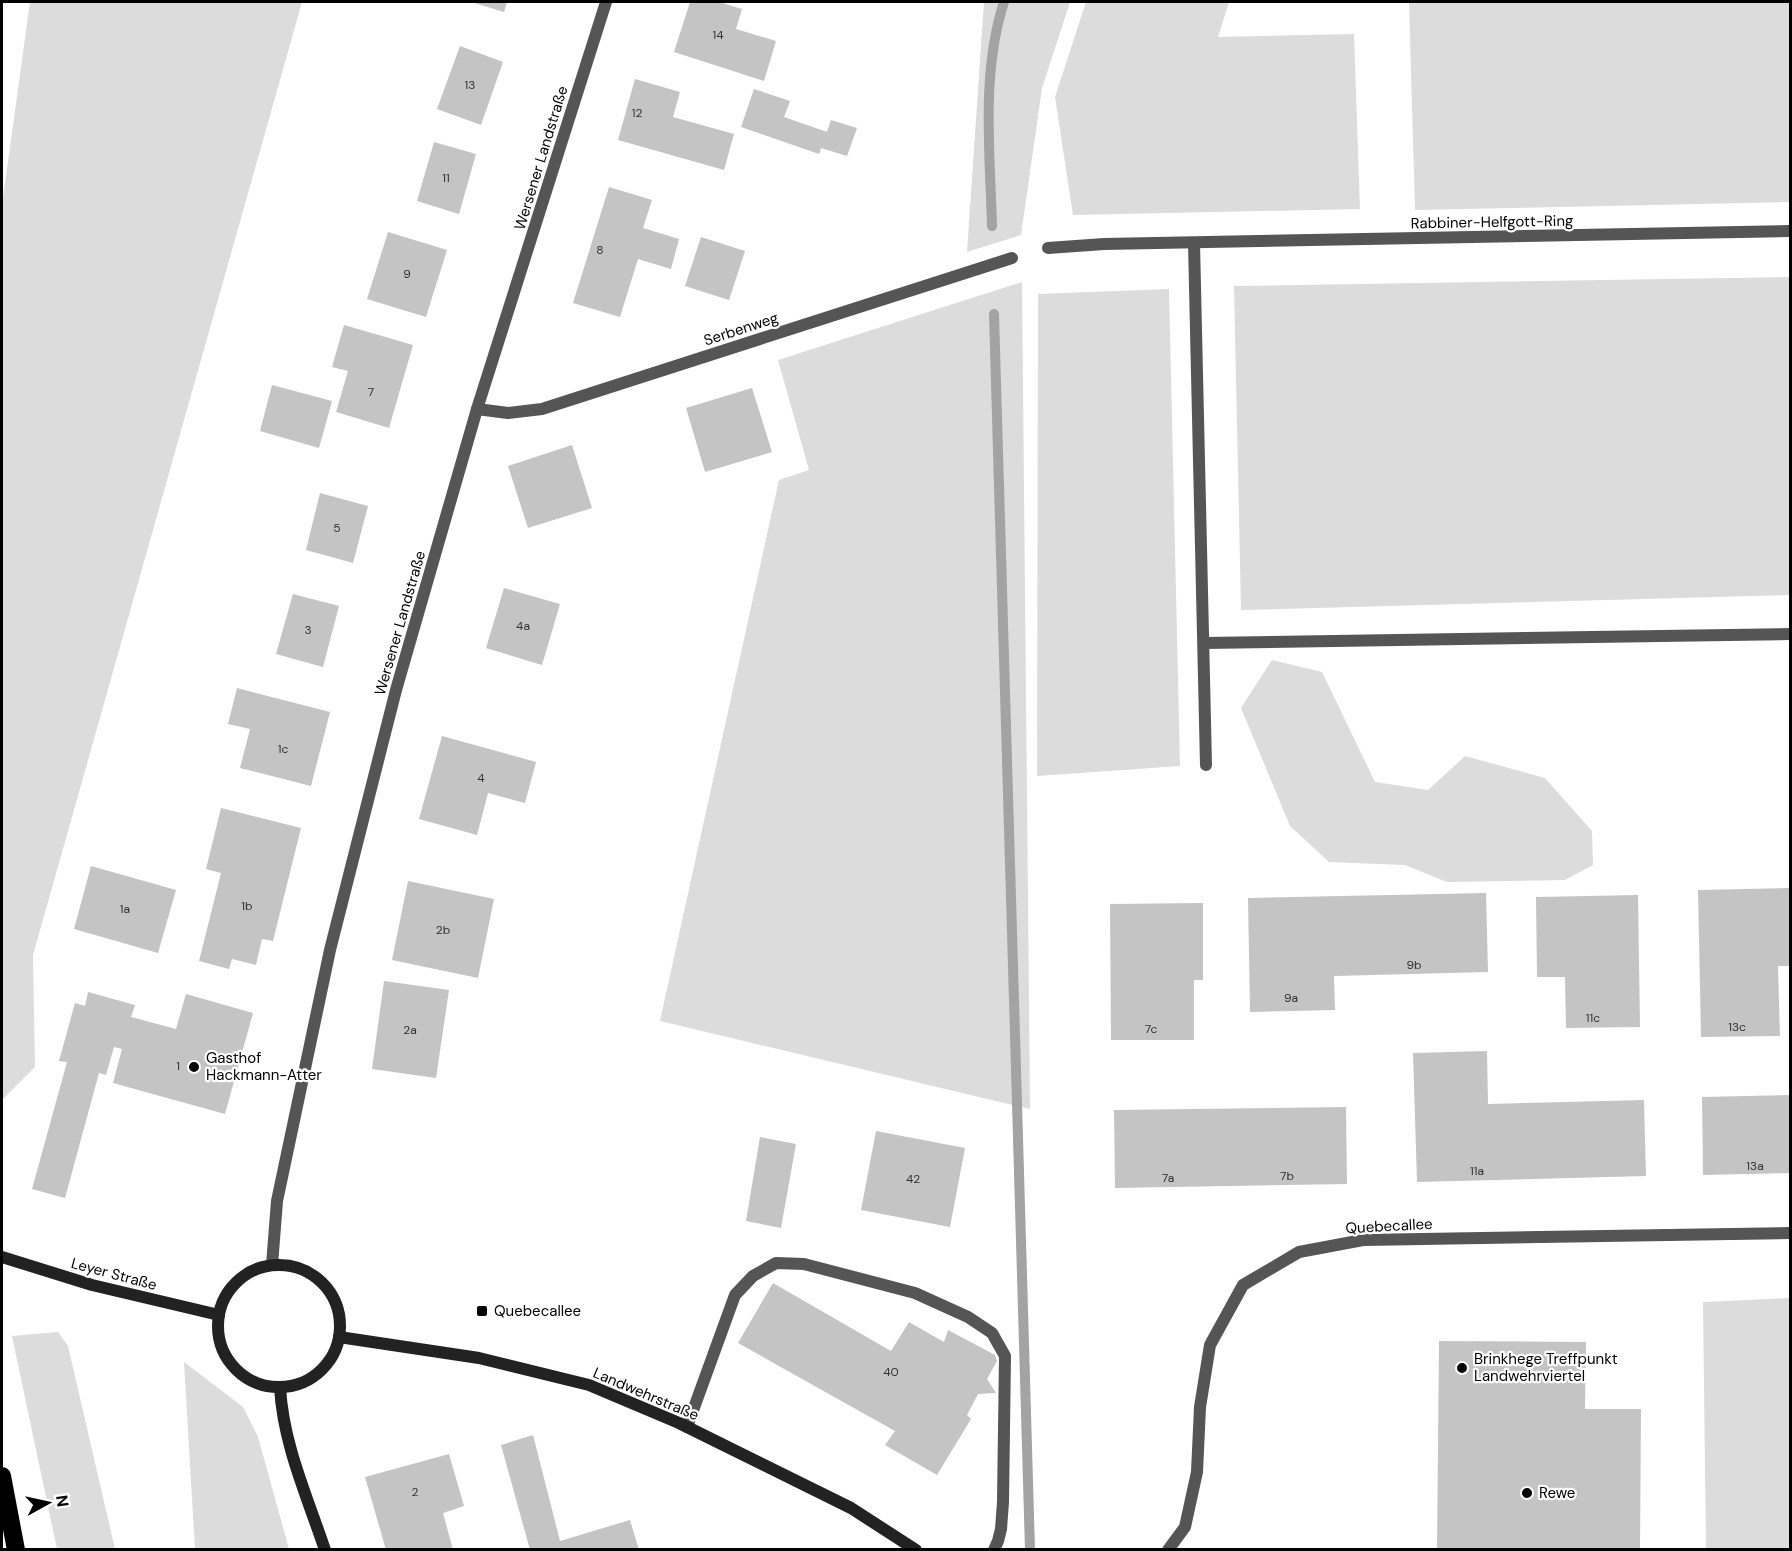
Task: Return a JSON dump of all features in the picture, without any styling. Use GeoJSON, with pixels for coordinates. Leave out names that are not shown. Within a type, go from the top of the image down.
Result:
{"type":"FeatureCollection","features":[{"type":"Feature","properties":{"kind":"highway"},"geometry":{"type":"LineString","coordinates":[[2,1476],[16,1550]]}},
{"type":"Feature","properties":{"kind":"street","name":"Wersener Landstraße"},"geometry":{"type":"LineString","coordinates":[[272,1265],[277,1201],[330,950],[396,690],[477,409],[606,2]]}},
{"type":"Feature","properties":{"kind":"street","name":"Rabbiner-Helfgott-Ring"},"geometry":{"type":"LineString","coordinates":[[1048,248],[1104,244],[1791,231]]}},
{"type":"Feature","properties":{"kind":"street"},"geometry":{"type":"LineString","coordinates":[[1194,243],[1206,765]]}},
{"type":"Feature","properties":{"kind":"street","name":"Serbenweg"},"geometry":{"type":"LineString","coordinates":[[477,409],[508,413],[542,409],[1012,258]]}},
{"type":"Feature","properties":{"kind":"street"},"geometry":{"type":"LineString","coordinates":[[1204,642],[1791,634]]}},
{"type":"Feature","properties":{"kind":"street","name":"Quebecallee"},"geometry":{"type":"LineString","coordinates":[[1168,1550],[1185,1527],[1197,1472],[1200,1407],[1210,1345],[1243,1286],[1299,1252],[1363,1240],[1791,1233]]}},
{"type":"Feature","properties":{"kind":"street","name":"Leyer Straße"},"geometry":{"type":"LineString","coordinates":[[2,1257],[92,1285],[219,1315]]}},
{"type":"Feature","properties":{"kind":"street"},"geometry":{"type":"LineString","coordinates":[[687,1427],[735,1295],[753,1276],[776,1263],[804,1264],[915,1293],[968,1317],[992,1333],[1005,1356],[1003,1502],[1001,1529],[994,1550]]}},
{"type":"Feature","properties":{"kind":"street"},"geometry":{"type":"LineString","coordinates":[[272,1265],[291,1266],[309,1273],[324,1284],[334,1300],[340,1318],[339,1337],[334,1353],[325,1367],[312,1378],[280,1387],[262,1385],[246,1377],[233,1365],[223,1350],[219,1333],[219,1315],[232,1287],[244,1276],[272,1265]]}},
{"type":"Feature","properties":{"kind":"street","name":"Landwehrstraße"},"geometry":{"type":"LineString","coordinates":[[339,1337],[479,1358],[589,1385],[687,1427],[851,1508],[916,1550]]}},
{"type":"Feature","properties":{"kind":"street"},"geometry":{"type":"LineString","coordinates":[[280,1387],[287,1438],[325,1550]]}},
{"type":"Feature","properties":{"kind":"shaded area"},"geometry":{"type":"Polygon","coordinates":[[[30,2],[302,2],[33,955],[35,1067],[2,1100],[2,205],[30,2]]]}},
{"type":"Feature","properties":{"kind":"shaded area"},"geometry":{"type":"Polygon","coordinates":[[[984,2],[1070,2],[1042,88],[1021,235],[967,252],[984,2]]]}},
{"type":"Feature","properties":{"kind":"shaded area"},"geometry":{"type":"Polygon","coordinates":[[[1086,2],[1229,2],[1218,37],[1354,34],[1360,209],[1073,215],[1055,97],[1086,2]]]}},
{"type":"Feature","properties":{"kind":"shaded area"},"geometry":{"type":"Polygon","coordinates":[[[1409,2],[1790,2],[1790,202],[1415,210],[1409,2]]]}},
{"type":"Feature","properties":{"kind":"shaded area"},"geometry":{"type":"Polygon","coordinates":[[[1790,277],[1790,595],[1241,610],[1234,286],[1790,277]]]}},
{"type":"Feature","properties":{"kind":"shaded area"},"geometry":{"type":"Polygon","coordinates":[[[1022,282],[1030,1109],[660,1021],[779,480],[809,470],[778,360],[1022,282]]]}},
{"type":"Feature","properties":{"kind":"shaded area"},"geometry":{"type":"Polygon","coordinates":[[[1169,289],[1180,766],[1037,776],[1038,294],[1169,289]]]}},
{"type":"Feature","properties":{"kind":"shaded area"},"geometry":{"type":"Polygon","coordinates":[[[1272,660],[1322,672],[1375,782],[1428,790],[1465,756],[1545,778],[1592,831],[1593,865],[1565,880],[1447,882],[1405,865],[1329,862],[1290,826],[1241,708],[1272,660]]]}},
{"type":"Feature","properties":{"kind":"shaded area"},"geometry":{"type":"Polygon","coordinates":[[[1790,1298],[1790,1549],[1706,1549],[1703,1302],[1790,1298]]]}},
{"type":"Feature","properties":{"kind":"shaded area"},"geometry":{"type":"Polygon","coordinates":[[[58,1332],[68,1346],[115,1549],[57,1549],[12,1336],[58,1332]]]}},
{"type":"Feature","properties":{"kind":"shaded area"},"geometry":{"type":"Polygon","coordinates":[[[184,1362],[243,1407],[258,1437],[289,1549],[195,1549],[184,1362]]]}},
{"type":"Feature","properties":{"kind":"building"},"geometry":{"type":"Polygon","coordinates":[[[471,2],[507,2],[504,12],[471,2]]]}},
{"type":"Feature","properties":{"kind":"building"},"geometry":{"type":"Polygon","coordinates":[[[690,2],[719,2],[742,9],[736,29],[776,41],[764,81],[674,52],[690,2]]]}},
{"type":"Feature","properties":{"kind":"building"},"geometry":{"type":"Polygon","coordinates":[[[460,46],[503,62],[481,125],[437,109],[460,46]]]}},
{"type":"Feature","properties":{"kind":"building"},"geometry":{"type":"Polygon","coordinates":[[[635,79],[680,92],[673,117],[734,134],[724,170],[618,140],[635,79]]]}},
{"type":"Feature","properties":{"kind":"building"},"geometry":{"type":"Polygon","coordinates":[[[754,89],[790,101],[784,117],[827,132],[831,120],[857,128],[847,156],[821,148],[819,154],[741,127],[754,89]]]}},
{"type":"Feature","properties":{"kind":"building"},"geometry":{"type":"Polygon","coordinates":[[[434,142],[476,154],[459,214],[417,201],[434,142]]]}},
{"type":"Feature","properties":{"kind":"building"},"geometry":{"type":"Polygon","coordinates":[[[609,187],[652,200],[643,228],[679,239],[671,269],[638,259],[620,317],[573,303],[609,187]]]}},
{"type":"Feature","properties":{"kind":"building"},"geometry":{"type":"Polygon","coordinates":[[[388,232],[447,250],[426,317],[367,299],[388,232]]]}},
{"type":"Feature","properties":{"kind":"building"},"geometry":{"type":"Polygon","coordinates":[[[701,237],[745,251],[729,300],[685,286],[701,237]]]}},
{"type":"Feature","properties":{"kind":"building"},"geometry":{"type":"Polygon","coordinates":[[[344,325],[413,345],[389,428],[336,412],[348,371],[332,367],[344,325]]]}},
{"type":"Feature","properties":{"kind":"building"},"geometry":{"type":"Polygon","coordinates":[[[272,385],[332,401],[319,448],[260,431],[272,385]]]}},
{"type":"Feature","properties":{"kind":"building"},"geometry":{"type":"Polygon","coordinates":[[[752,388],[772,452],[705,472],[686,408],[752,388]]]}},
{"type":"Feature","properties":{"kind":"building"},"geometry":{"type":"Polygon","coordinates":[[[572,445],[592,508],[528,528],[508,466],[572,445]]]}},
{"type":"Feature","properties":{"kind":"building"},"geometry":{"type":"Polygon","coordinates":[[[320,493],[368,506],[353,563],[306,550],[320,493]]]}},
{"type":"Feature","properties":{"kind":"building"},"geometry":{"type":"Polygon","coordinates":[[[504,588],[560,604],[542,665],[486,648],[504,588]]]}},
{"type":"Feature","properties":{"kind":"building"},"geometry":{"type":"Polygon","coordinates":[[[293,594],[339,606],[323,667],[276,654],[293,594]]]}},
{"type":"Feature","properties":{"kind":"building"},"geometry":{"type":"Polygon","coordinates":[[[237,688],[330,712],[311,786],[240,768],[250,729],[228,724],[237,688]]]}},
{"type":"Feature","properties":{"kind":"building"},"geometry":{"type":"Polygon","coordinates":[[[442,736],[536,762],[525,803],[488,793],[477,835],[419,819],[442,736]]]}},
{"type":"Feature","properties":{"kind":"building"},"geometry":{"type":"Polygon","coordinates":[[[221,808],[301,828],[273,941],[262,939],[256,965],[232,959],[229,969],[199,961],[221,873],[206,869],[221,808]]]}},
{"type":"Feature","properties":{"kind":"building"},"geometry":{"type":"Polygon","coordinates":[[[91,866],[176,890],[158,953],[74,929],[91,866]]]}},
{"type":"Feature","properties":{"kind":"building"},"geometry":{"type":"Polygon","coordinates":[[[408,881],[494,899],[478,978],[392,960],[408,881]]]}},
{"type":"Feature","properties":{"kind":"building"},"geometry":{"type":"Polygon","coordinates":[[[1790,888],[1790,966],[1778,966],[1780,1036],[1701,1037],[1698,890],[1790,888]]]}},
{"type":"Feature","properties":{"kind":"building"},"geometry":{"type":"Polygon","coordinates":[[[1486,893],[1488,972],[1334,976],[1335,1010],[1250,1012],[1248,898],[1486,893]]]}},
{"type":"Feature","properties":{"kind":"building"},"geometry":{"type":"Polygon","coordinates":[[[1638,895],[1640,1027],[1566,1028],[1565,977],[1537,977],[1536,897],[1638,895]]]}},
{"type":"Feature","properties":{"kind":"building"},"geometry":{"type":"Polygon","coordinates":[[[1203,903],[1203,980],[1194,980],[1194,1040],[1111,1040],[1110,904],[1203,903]]]}},
{"type":"Feature","properties":{"kind":"building"},"geometry":{"type":"Polygon","coordinates":[[[384,981],[449,990],[436,1078],[372,1069],[384,981]]]}},
{"type":"Feature","properties":{"kind":"building"},"geometry":{"type":"Polygon","coordinates":[[[88,992],[135,1005],[131,1017],[176,1029],[186,994],[253,1013],[225,1114],[113,1083],[122,1049],[114,1047],[106,1075],[99,1073],[65,1198],[32,1189],[67,1062],[59,1061],[75,1003],[85,1006],[88,992]]]}},
{"type":"Feature","properties":{"kind":"building"},"geometry":{"type":"Polygon","coordinates":[[[1487,1051],[1488,1104],[1644,1100],[1646,1176],[1417,1182],[1413,1053],[1487,1051]]]}},
{"type":"Feature","properties":{"kind":"building"},"geometry":{"type":"Polygon","coordinates":[[[1790,1095],[1790,1173],[1703,1175],[1702,1097],[1790,1095]]]}},
{"type":"Feature","properties":{"kind":"building"},"geometry":{"type":"Polygon","coordinates":[[[1346,1107],[1347,1184],[1115,1188],[1114,1110],[1346,1107]]]}},
{"type":"Feature","properties":{"kind":"building"},"geometry":{"type":"Polygon","coordinates":[[[876,1131],[965,1148],[950,1227],[861,1210],[876,1131]]]}},
{"type":"Feature","properties":{"kind":"building"},"geometry":{"type":"Polygon","coordinates":[[[760,1137],[796,1144],[781,1228],[746,1221],[760,1137]]]}},
{"type":"Feature","properties":{"kind":"building"},"geometry":{"type":"Polygon","coordinates":[[[773,1283],[891,1351],[909,1322],[944,1342],[948,1330],[995,1355],[997,1361],[987,1379],[996,1393],[978,1394],[967,1415],[971,1419],[937,1475],[885,1445],[895,1431],[738,1343],[773,1283]]]}},
{"type":"Feature","properties":{"kind":"building"},"geometry":{"type":"Polygon","coordinates":[[[1439,1341],[1586,1342],[1585,1409],[1641,1409],[1640,1550],[1437,1550],[1439,1341]]]}},
{"type":"Feature","properties":{"kind":"building"},"geometry":{"type":"Polygon","coordinates":[[[533,1435],[560,1541],[630,1520],[639,1550],[530,1550],[501,1445],[533,1435]]]}},
{"type":"Feature","properties":{"kind":"building"},"geometry":{"type":"Polygon","coordinates":[[[449,1454],[464,1506],[443,1513],[453,1550],[386,1550],[365,1477],[449,1454]]]}},
{"type":"Feature","properties":{"kind":"waterway"},"geometry":{"type":"LineString","coordinates":[[992,226],[990,85],[992,57],[1004,2]]}},
{"type":"Feature","properties":{"kind":"waterway"},"geometry":{"type":"LineString","coordinates":[[994,314],[1030,1550]]}},
{"type":"Feature","properties":{"kind":"place","name":"Gasthof Hackmann-Atter"},"geometry":{"type":"Point","coordinates":[194,1067]}},
{"type":"Feature","properties":{"kind":"place","name":"Quebecallee"},"geometry":{"type":"Point","coordinates":[482,1311]}},
{"type":"Feature","properties":{"kind":"place","name":"Brinkhege Treffpunkt Landwehrviertel"},"geometry":{"type":"Point","coordinates":[1462,1368]}},
{"type":"Feature","properties":{"kind":"place","name":"Rewe"},"geometry":{"type":"Point","coordinates":[1527,1493]}}]}
